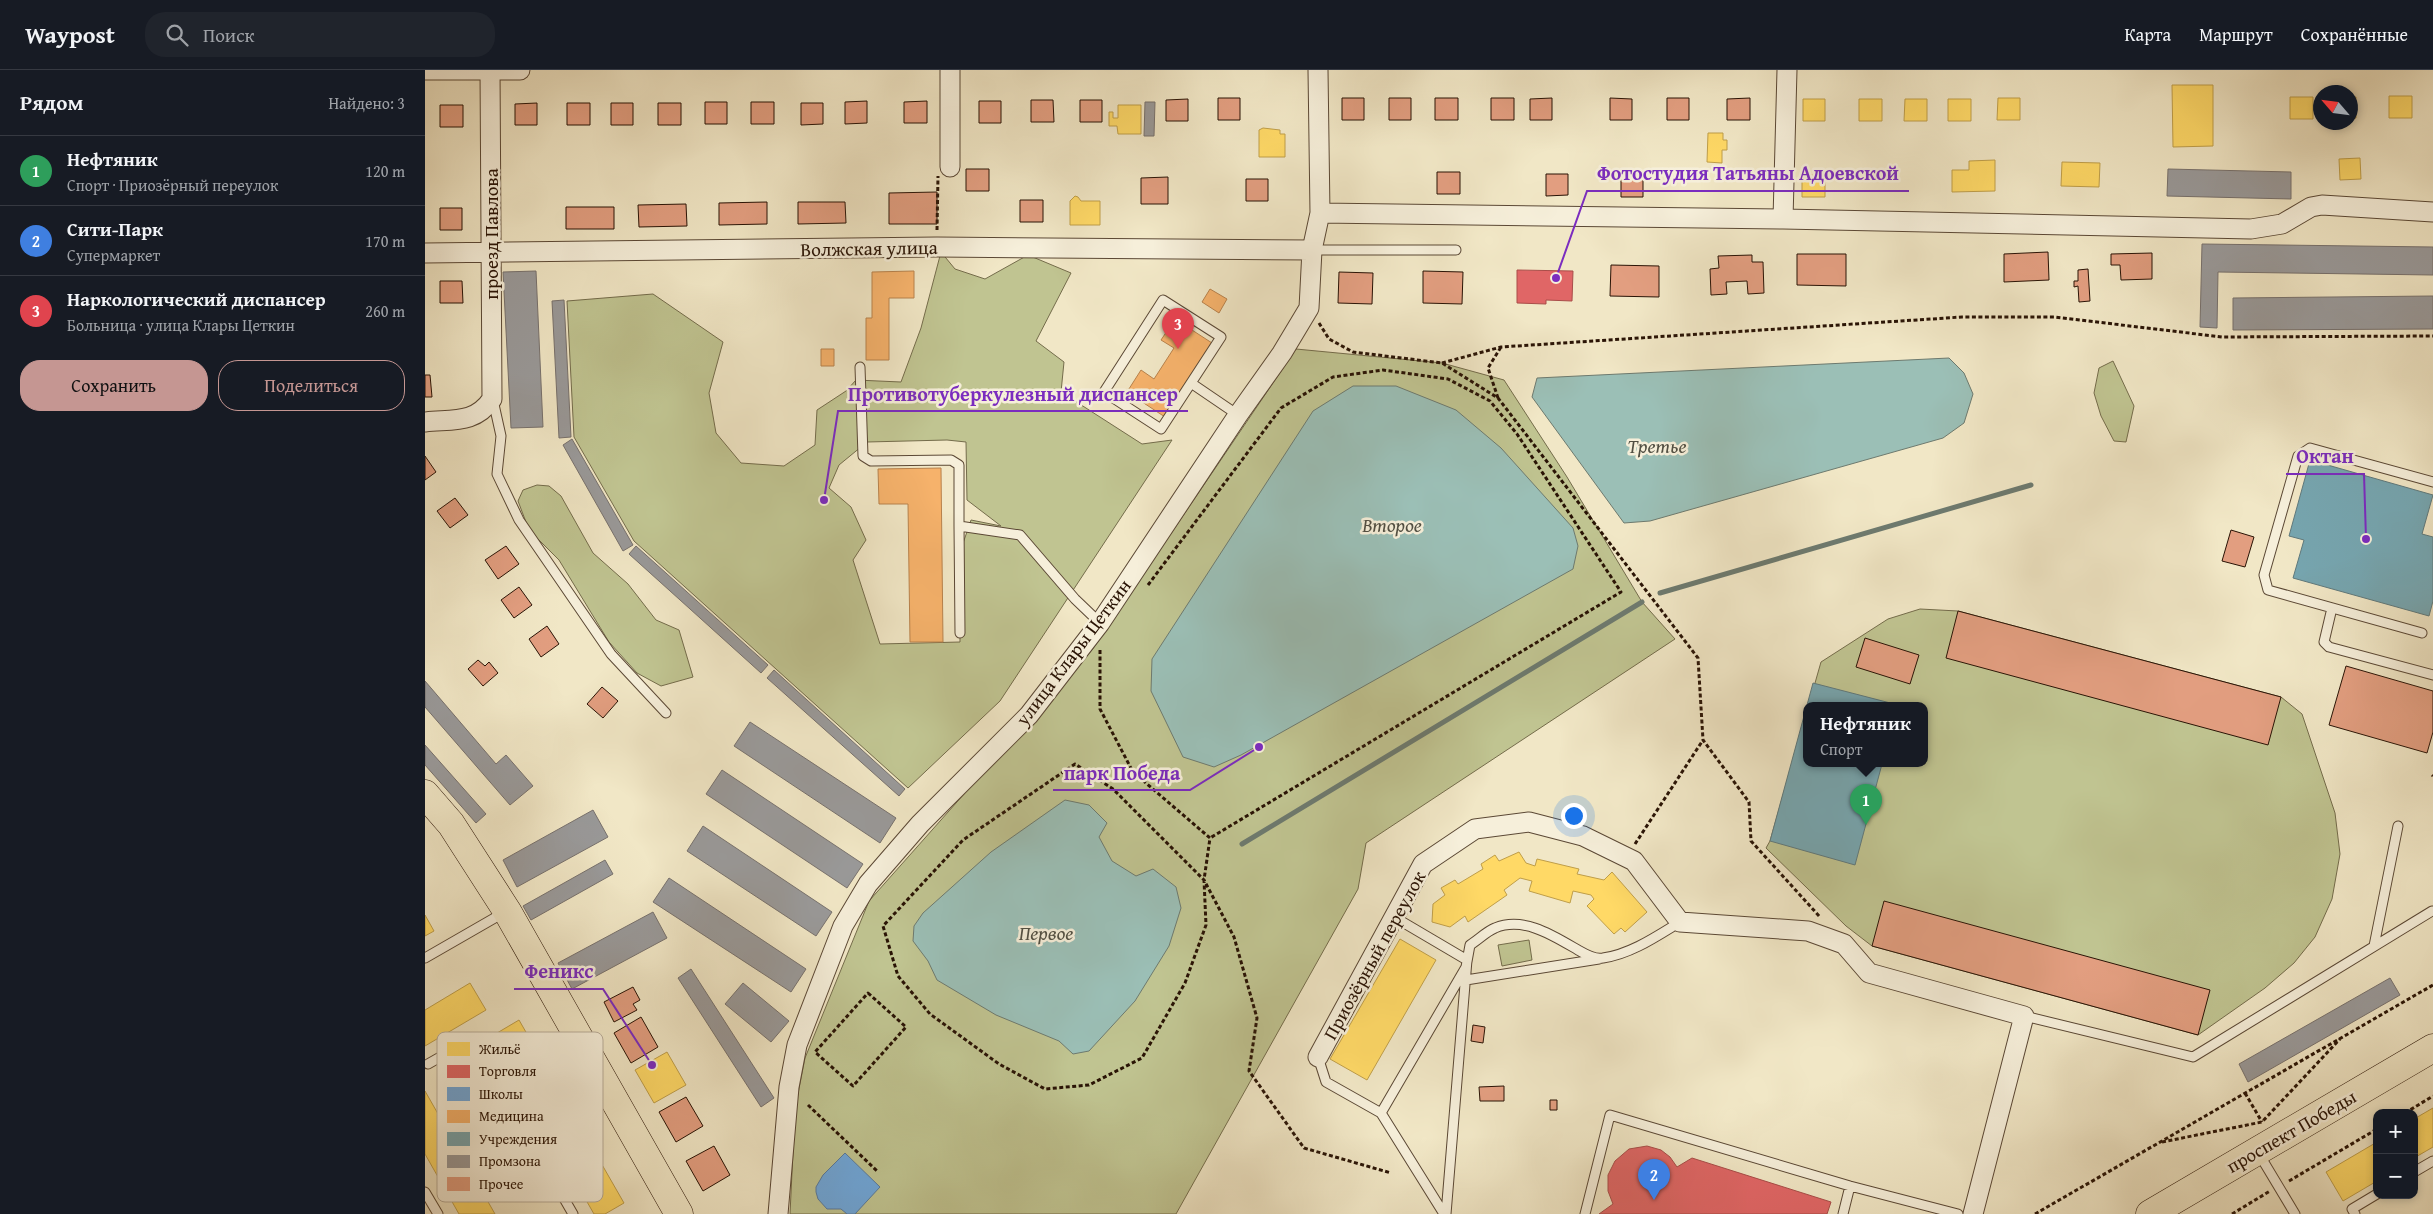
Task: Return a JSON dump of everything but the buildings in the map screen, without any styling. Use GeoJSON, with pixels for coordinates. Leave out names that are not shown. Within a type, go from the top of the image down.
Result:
{"type":"FeatureCollection","features":[{"type":"Feature","properties":{"kind":"main road"},"geometry":{"type":"LineString","coordinates":[[425,794],[451,824],[507,911],[574,1032]]}},
{"type":"Feature","properties":{"kind":"main road","name":"проспект Победы"},"geometry":{"type":"LineString","coordinates":[[2150,1214],[2433,1048]]}},
{"type":"Feature","properties":{"kind":"main road"},"geometry":{"type":"LineString","coordinates":[[603,1084],[674,1212]]}},
{"type":"Feature","properties":{"kind":"street"},"geometry":{"type":"LineString","coordinates":[[425,70],[520,70]]}},
{"type":"Feature","properties":{"kind":"street","name":"проезд Павлова"},"geometry":{"type":"LineString","coordinates":[[490,70],[492,399]]}},
{"type":"Feature","properties":{"kind":"street"},"geometry":{"type":"LineString","coordinates":[[950,70],[950,167]]}},
{"type":"Feature","properties":{"kind":"street","name":"улица Клары Цеткин"},"geometry":{"type":"LineString","coordinates":[[778,1214],[789,1087],[797,1045],[843,926],[868,884],[920,824],[1029,715],[1100,623],[1238,415],[1282,354],[1309,308],[1312,250],[1320,213],[1318,70]]}},
{"type":"Feature","properties":{"kind":"street"},"geometry":{"type":"LineString","coordinates":[[1783,219],[1787,70]]}},
{"type":"Feature","properties":{"kind":"street"},"geometry":{"type":"LineString","coordinates":[[1320,213],[1783,219],[2251,229],[2282,224],[2311,207],[2322,205],[2433,212]]}},
{"type":"Feature","properties":{"kind":"street","name":"Волжская улица"},"geometry":{"type":"LineString","coordinates":[[425,253],[937,247],[1312,250]]}},
{"type":"Feature","properties":{"kind":"street"},"geometry":{"type":"LineString","coordinates":[[425,422],[475,417],[485,410],[492,399]]}},
{"type":"Feature","properties":{"kind":"street","name":"Приозёрный переулок"},"geometry":{"type":"LineString","coordinates":[[1318,1057],[1423,864],[1475,829],[1529,822],[1583,836],[1634,861],[1680,922]]}},
{"type":"Feature","properties":{"kind":"street"},"geometry":{"type":"LineString","coordinates":[[1680,922],[1808,931],[1844,944],[1869,973],[2024,1016],[1973,1214]]}},
{"type":"Feature","properties":{"kind":"lane"},"geometry":{"type":"LineString","coordinates":[[1312,250],[1456,250]]}},
{"type":"Feature","properties":{"kind":"lane"},"geometry":{"type":"LineString","coordinates":[[1163,300],[1221,338],[1191,383],[1161,429],[1104,392],[1163,300]]}},
{"type":"Feature","properties":{"kind":"lane"},"geometry":{"type":"LineString","coordinates":[[860,367],[863,456],[871,461],[951,460],[959,465],[960,633]]}},
{"type":"Feature","properties":{"kind":"lane"},"geometry":{"type":"LineString","coordinates":[[1191,383],[1238,415]]}},
{"type":"Feature","properties":{"kind":"lane"},"geometry":{"type":"LineString","coordinates":[[492,399],[501,436],[497,474],[519,520],[611,654],[666,713]]}},
{"type":"Feature","properties":{"kind":"lane"},"geometry":{"type":"LineString","coordinates":[[2422,633],[2268,590],[2264,575],[2298,456],[2310,448],[2433,482]]}},
{"type":"Feature","properties":{"kind":"lane"},"geometry":{"type":"LineString","coordinates":[[959,526],[1020,535],[1075,599],[1100,623]]}},
{"type":"Feature","properties":{"kind":"lane"},"geometry":{"type":"LineString","coordinates":[[2332,608],[2324,642],[2329,647],[2433,675]]}},
{"type":"Feature","properties":{"kind":"lane"},"geometry":{"type":"LineString","coordinates":[[2374,946],[2398,826]]}},
{"type":"Feature","properties":{"kind":"lane"},"geometry":{"type":"LineString","coordinates":[[425,958],[507,911]]}},
{"type":"Feature","properties":{"kind":"lane"},"geometry":{"type":"LineString","coordinates":[[2024,1016],[2193,1057],[2432,911]]}},
{"type":"Feature","properties":{"kind":"lane"},"geometry":{"type":"LineString","coordinates":[[1393,917],[1467,960]]}},
{"type":"Feature","properties":{"kind":"lane"},"geometry":{"type":"LineString","coordinates":[[1466,980],[1601,959],[1643,944],[1680,922]]}},
{"type":"Feature","properties":{"kind":"lane"},"geometry":{"type":"LineString","coordinates":[[1381,1112],[1466,967],[1470,945],[1495,928],[1511,924],[1525,925],[1553,935],[1586,954],[1601,959]]}},
{"type":"Feature","properties":{"kind":"lane"},"geometry":{"type":"LineString","coordinates":[[1445,1214],[1467,960]]}},
{"type":"Feature","properties":{"kind":"lane"},"geometry":{"type":"LineString","coordinates":[[1318,1057],[1326,1082],[1381,1112],[1445,1214]]}},
{"type":"Feature","properties":{"kind":"lane"},"geometry":{"type":"LineString","coordinates":[[428,1064],[437,1059]]}},
{"type":"Feature","properties":{"kind":"lane"},"geometry":{"type":"LineString","coordinates":[[1585,1214],[1610,1115],[1940,1212],[1958,1214]]}},
{"type":"Feature","properties":{"kind":"lane"},"geometry":{"type":"LineString","coordinates":[[2257,1151],[2295,1214]]}},
{"type":"Feature","properties":{"kind":"lane"},"geometry":{"type":"LineString","coordinates":[[2418,1170],[2433,1161]]}},
{"type":"Feature","properties":{"kind":"lane"},"geometry":{"type":"LineString","coordinates":[[1843,1214],[1850,1186]]}},
{"type":"Feature","properties":{"kind":"lane"},"geometry":{"type":"LineString","coordinates":[[425,1192],[438,1214]]}},
{"type":"Feature","properties":{"kind":"lane"},"geometry":{"type":"LineString","coordinates":[[2355,1214],[2352,1209],[2373,1196]]}},
{"type":"Feature","properties":{"kind":"lane"},"geometry":{"type":"LineString","coordinates":[[566,1202],[573,1214]]}},
{"type":"Feature","properties":{"kind":"path"},"geometry":{"type":"LineString","coordinates":[[937,247],[938,168],[950,167]]}},
{"type":"Feature","properties":{"kind":"path"},"geometry":{"type":"LineString","coordinates":[[1309,308],[1329,339],[1353,352],[1442,363],[1501,346],[1962,317],[2055,317],[2222,337],[2433,336]]}},
{"type":"Feature","properties":{"kind":"path"},"geometry":{"type":"LineString","coordinates":[[1501,346],[1488,368],[1498,398],[1698,658],[1703,740],[1749,802],[1751,841],[1844,944]]}},
{"type":"Feature","properties":{"kind":"path"},"geometry":{"type":"LineString","coordinates":[[1442,363],[1498,398]]}},
{"type":"Feature","properties":{"kind":"path"},"geometry":{"type":"LineString","coordinates":[[1146,587],[1281,408],[1333,377],[1383,370],[1448,379],[1490,401],[1517,434],[1621,592],[1210,838]]}},
{"type":"Feature","properties":{"kind":"path"},"geometry":{"type":"LineString","coordinates":[[1105,642],[1099,650],[1100,708],[1133,772],[1210,838]]}},
{"type":"Feature","properties":{"kind":"path"},"geometry":{"type":"LineString","coordinates":[[1626,858],[1703,740]]}},
{"type":"Feature","properties":{"kind":"path"},"geometry":{"type":"LineString","coordinates":[[1210,838],[1204,880],[1206,925],[1185,983],[1142,1058],[1089,1085],[1045,1089],[999,1064],[930,1014],[897,976],[883,926],[963,840],[1075,764],[1113,789],[1204,880],[1233,937],[1257,1018],[1249,1071],[1304,1148],[1391,1173]]}},
{"type":"Feature","properties":{"kind":"path"},"geometry":{"type":"LineString","coordinates":[[2035,1214],[2433,984]]}},
{"type":"Feature","properties":{"kind":"path"},"geometry":{"type":"LineString","coordinates":[[868,993],[906,1027],[853,1086],[815,1052],[868,993]]}},
{"type":"Feature","properties":{"kind":"path"},"geometry":{"type":"LineString","coordinates":[[2159,1143],[2262,1122],[2342,1037]]}},
{"type":"Feature","properties":{"kind":"path"},"geometry":{"type":"LineString","coordinates":[[2245,1093],[2262,1122]]}},
{"type":"Feature","properties":{"kind":"path"},"geometry":{"type":"LineString","coordinates":[[2412,1109],[2433,1096]]}},
{"type":"Feature","properties":{"kind":"path"},"geometry":{"type":"LineString","coordinates":[[808,1105],[877,1171]]}},
{"type":"Feature","properties":{"kind":"path"},"geometry":{"type":"LineString","coordinates":[[2232,1214],[2373,1131]]}},
{"type":"Feature","properties":{"kind":"green space"},"geometry":{"type":"Polygon","coordinates":[[[941,252],[955,269],[985,279],[1028,255],[1071,273],[1036,341],[1064,362],[1061,392],[1142,444],[1172,440],[1000,701],[908,788],[634,541],[574,437],[567,301],[653,294],[723,342],[709,393],[716,433],[741,463],[784,466],[815,445],[817,410],[846,391],[856,380],[901,382],[921,328],[941,252]],[[947,440],[867,442],[839,465],[829,488],[851,507],[866,540],[853,560],[880,644],[960,642],[959,555],[971,520],[1001,526],[967,500],[966,442],[947,440]]]}},
{"type":"Feature","properties":{"kind":"green space"},"geometry":{"type":"Polygon","coordinates":[[[1296,349],[1442,363],[1504,380],[1567,477],[1642,602],[1675,639],[1366,843],[1358,889],[1176,1214],[790,1214],[795,1109],[805,1058],[869,901],[1092,650],[1296,349]]]}},
{"type":"Feature","properties":{"kind":"green space"},"geometry":{"type":"Polygon","coordinates":[[[2113,361],[2134,406],[2126,442],[2114,441],[2101,416],[2094,393],[2099,368],[2113,361]]]}},
{"type":"Feature","properties":{"kind":"green space"},"geometry":{"type":"Polygon","coordinates":[[[537,485],[549,486],[561,496],[593,553],[628,584],[656,620],[679,630],[693,677],[661,686],[637,673],[609,642],[559,560],[529,530],[518,501],[523,490],[537,485]]]}},
{"type":"Feature","properties":{"kind":"green space"},"geometry":{"type":"Polygon","coordinates":[[[1920,609],[1958,611],[2281,697],[2302,714],[2335,813],[2340,854],[2332,899],[2315,937],[2294,963],[2265,988],[2198,1035],[1872,946],[1846,926],[1766,848],[1770,841],[1803,725],[1803,767],[1928,767],[1928,702],[1809,702],[1821,662],[1888,619],[1920,609]]]}},
{"type":"Feature","properties":{"kind":"green space"},"geometry":{"type":"Polygon","coordinates":[[[1529,940],[1532,960],[1502,966],[1498,945],[1529,940]]]}},
{"type":"Feature","properties":{"kind":"water","name":"Третье"},"geometry":{"type":"Polygon","coordinates":[[[1949,358],[1964,373],[1973,394],[1964,423],[1943,438],[1650,521],[1624,523],[1532,397],[1537,378],[1949,358]]]}},
{"type":"Feature","properties":{"kind":"water","name":"Второе"},"geometry":{"type":"Polygon","coordinates":[[[1353,386],[1396,386],[1456,410],[1501,448],[1573,528],[1578,546],[1573,569],[1241,755],[1214,767],[1183,757],[1151,691],[1152,659],[1313,411],[1353,386]]]}},
{"type":"Feature","properties":{"kind":"water","name":"Первое"},"geometry":{"type":"Polygon","coordinates":[[[1065,800],[1089,805],[1107,823],[1099,837],[1112,861],[1136,876],[1153,869],[1176,887],[1181,908],[1169,946],[1135,1001],[1089,1051],[1073,1054],[1059,1041],[996,1015],[937,980],[928,961],[913,941],[914,926],[923,913],[991,852],[1065,800]]]}},
{"type":"Feature","properties":{"kind":"waterway"},"geometry":{"type":"LineString","coordinates":[[1660,593],[2031,485]]}},
{"type":"Feature","properties":{"kind":"waterway"},"geometry":{"type":"LineString","coordinates":[[1242,844],[1642,602]]}},
{"type":"Feature","properties":{"kind":"place","name":"Фотостудия Татьяны Адоевской"},"geometry":{"type":"Point","coordinates":[1556,278]}},
{"type":"Feature","properties":{"kind":"place","name":"Наркологический диспансер"},"geometry":{"type":"Point","coordinates":[1178,349]}},
{"type":"Feature","properties":{"kind":"place","name":"Противотуберкулезный диспансер"},"geometry":{"type":"Point","coordinates":[824,500]}},
{"type":"Feature","properties":{"kind":"place","name":"Октан"},"geometry":{"type":"Point","coordinates":[2366,539]}},
{"type":"Feature","properties":{"kind":"place","name":"парк Победa"},"geometry":{"type":"Point","coordinates":[1259,747]}},
{"type":"Feature","properties":{"kind":"place","name":"Нефтяник"},"geometry":{"type":"Point","coordinates":[1866,825]}},
{"type":"Feature","properties":{"kind":"place","name":"Феникс"},"geometry":{"type":"Point","coordinates":[652,1065]}},
{"type":"Feature","properties":{"kind":"place","name":"Сити-Парк"},"geometry":{"type":"Point","coordinates":[1654,1200]}}]}
